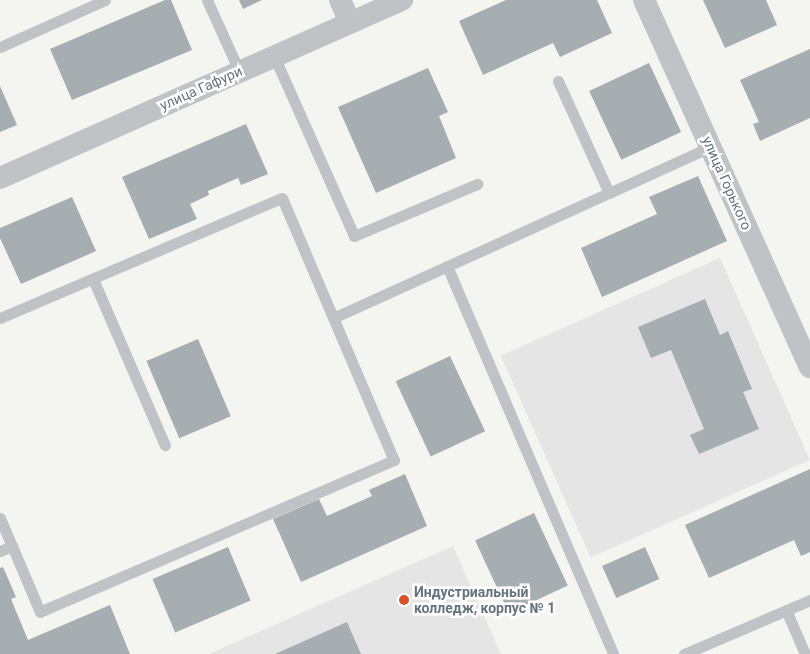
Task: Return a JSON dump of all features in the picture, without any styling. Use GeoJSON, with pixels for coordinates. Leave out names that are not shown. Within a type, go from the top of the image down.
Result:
{"type":"FeatureCollection","features":[{"type":"Feature","properties":{"kind":"street"},"geometry":{"type":"LineString","coordinates":[[340,0],[350,22]]}},
{"type":"Feature","properties":{"kind":"street","name":"улица Гафури"},"geometry":{"type":"LineString","coordinates":[[0,178],[402,0]]}},
{"type":"Feature","properties":{"kind":"street","name":"улица Горького"},"geometry":{"type":"LineString","coordinates":[[644,0],[810,367]]}},
{"type":"Feature","properties":{"kind":"lane"},"geometry":{"type":"LineString","coordinates":[[0,47],[104,0]]}},
{"type":"Feature","properties":{"kind":"lane"},"geometry":{"type":"LineString","coordinates":[[207,0],[239,71]]}},
{"type":"Feature","properties":{"kind":"lane"},"geometry":{"type":"LineString","coordinates":[[274,56],[354,236],[477,184]]}},
{"type":"Feature","properties":{"kind":"lane"},"geometry":{"type":"LineString","coordinates":[[558,81],[609,193]]}},
{"type":"Feature","properties":{"kind":"lane"},"geometry":{"type":"LineString","coordinates":[[333,318],[710,147]]}},
{"type":"Feature","properties":{"kind":"lane"},"geometry":{"type":"LineString","coordinates":[[0,318],[282,198],[394,460],[40,612],[0,518]]}},
{"type":"Feature","properties":{"kind":"lane"},"geometry":{"type":"LineString","coordinates":[[447,266],[613,654]]}},
{"type":"Feature","properties":{"kind":"lane"},"geometry":{"type":"LineString","coordinates":[[93,278],[165,446]]}},
{"type":"Feature","properties":{"kind":"lane"},"geometry":{"type":"LineString","coordinates":[[0,552],[12,546]]}},
{"type":"Feature","properties":{"kind":"lane"},"geometry":{"type":"LineString","coordinates":[[684,654],[810,600]]}},
{"type":"Feature","properties":{"kind":"lane"},"geometry":{"type":"LineString","coordinates":[[786,610],[805,654]]}},
{"type":"Feature","properties":{"kind":"shaded area"},"geometry":{"type":"Polygon","coordinates":[[[720,258],[810,460],[591,558],[501,356],[720,258]]]}},
{"type":"Feature","properties":{"kind":"shaded area","name":"Индустриальный колледж, корпус № 1"},"geometry":{"type":"Polygon","coordinates":[[[453,546],[501,654],[209,654],[453,546]]]}},
{"type":"Feature","properties":{"kind":"building"},"geometry":{"type":"Polygon","coordinates":[[[165,0],[171,0],[192,50],[72,100],[50,49],[165,0]]]}},
{"type":"Feature","properties":{"kind":"building"},"geometry":{"type":"Polygon","coordinates":[[[239,0],[262,0],[243,9],[239,0]]]}},
{"type":"Feature","properties":{"kind":"building"},"geometry":{"type":"Polygon","coordinates":[[[506,0],[597,0],[612,33],[560,57],[553,43],[483,75],[459,21],[506,0]]]}},
{"type":"Feature","properties":{"kind":"building"},"geometry":{"type":"Polygon","coordinates":[[[703,0],[766,0],[777,25],[725,48],[703,0]]]}},
{"type":"Feature","properties":{"kind":"building"},"geometry":{"type":"Polygon","coordinates":[[[810,49],[810,118],[760,141],[753,124],[759,122],[740,80],[810,49]]]}},
{"type":"Feature","properties":{"kind":"building"},"geometry":{"type":"Polygon","coordinates":[[[649,63],[681,132],[621,160],[589,91],[649,63]]]}},
{"type":"Feature","properties":{"kind":"building"},"geometry":{"type":"Polygon","coordinates":[[[428,68],[448,112],[439,116],[456,158],[376,193],[338,107],[428,68]]]}},
{"type":"Feature","properties":{"kind":"building"},"geometry":{"type":"Polygon","coordinates":[[[0,86],[17,125],[0,132],[0,86]]]}},
{"type":"Feature","properties":{"kind":"building"},"geometry":{"type":"Polygon","coordinates":[[[246,124],[268,174],[241,185],[238,178],[208,191],[209,195],[190,204],[197,219],[149,239],[122,177],[246,124]]]}},
{"type":"Feature","properties":{"kind":"building"},"geometry":{"type":"Polygon","coordinates":[[[698,176],[727,241],[602,297],[581,248],[657,214],[649,197],[698,176]]]}},
{"type":"Feature","properties":{"kind":"building"},"geometry":{"type":"Polygon","coordinates":[[[72,197],[96,251],[21,284],[0,238],[0,228],[72,197]]]}},
{"type":"Feature","properties":{"kind":"building"},"geometry":{"type":"Polygon","coordinates":[[[705,299],[720,335],[728,331],[752,389],[743,392],[759,429],[699,454],[690,435],[704,429],[671,350],[651,358],[638,327],[705,299]]]}},
{"type":"Feature","properties":{"kind":"building"},"geometry":{"type":"Polygon","coordinates":[[[198,339],[231,416],[179,438],[146,361],[198,339]]]}},
{"type":"Feature","properties":{"kind":"building"},"geometry":{"type":"Polygon","coordinates":[[[450,356],[485,431],[431,457],[396,381],[450,356]]]}},
{"type":"Feature","properties":{"kind":"building"},"geometry":{"type":"Polygon","coordinates":[[[810,469],[810,552],[801,556],[794,540],[709,578],[685,525],[810,469]]]}},
{"type":"Feature","properties":{"kind":"building"},"geometry":{"type":"Polygon","coordinates":[[[405,474],[427,526],[301,582],[273,519],[319,499],[327,516],[372,496],[369,490],[405,474]]]}},
{"type":"Feature","properties":{"kind":"building"},"geometry":{"type":"Polygon","coordinates":[[[534,513],[568,586],[509,613],[475,540],[534,513]]]}},
{"type":"Feature","properties":{"kind":"building"},"geometry":{"type":"Polygon","coordinates":[[[228,547],[251,600],[175,632],[153,579],[228,547]]]}},
{"type":"Feature","properties":{"kind":"building"},"geometry":{"type":"Polygon","coordinates":[[[645,547],[659,579],[616,598],[602,566],[645,547]]]}},
{"type":"Feature","properties":{"kind":"building"},"geometry":{"type":"Polygon","coordinates":[[[3,567],[16,597],[11,599],[28,640],[110,605],[130,654],[0,654],[0,568],[3,567]]]}},
{"type":"Feature","properties":{"kind":"building"},"geometry":{"type":"Polygon","coordinates":[[[347,622],[361,654],[275,654],[347,622]]]}},
{"type":"Feature","properties":{"kind":"place","name":"Индустриальный колледж, корпус № 1"},"geometry":{"type":"Point","coordinates":[404,600]}}]}
